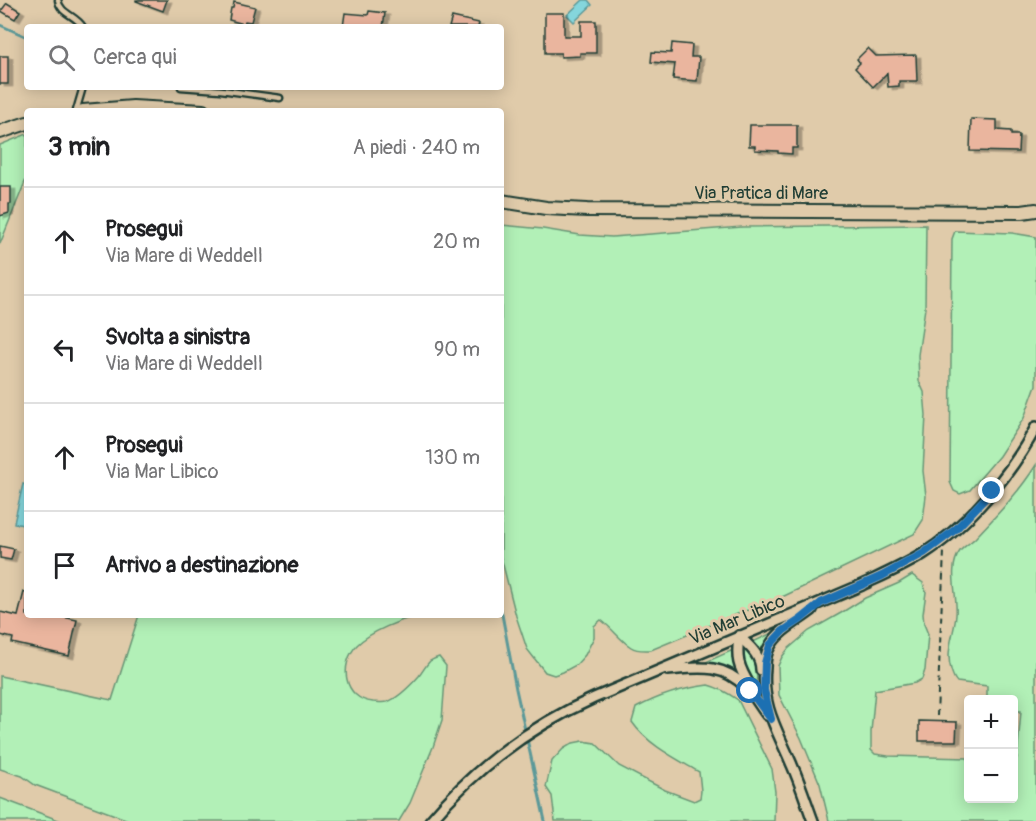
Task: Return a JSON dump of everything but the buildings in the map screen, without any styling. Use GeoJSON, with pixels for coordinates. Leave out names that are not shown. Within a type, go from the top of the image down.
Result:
{"type":"FeatureCollection","features":[{"type":"Feature","properties":{"kind":"street"},"geometry":{"type":"LineString","coordinates":[[120,108],[150,108]]}},
{"type":"Feature","properties":{"kind":"street"},"geometry":{"type":"LineString","coordinates":[[0,132],[24,124]]}},
{"type":"Feature","properties":{"kind":"street","name":"Via Pratica di Mare"},"geometry":{"type":"LineString","coordinates":[[504,202],[537,207],[578,209],[1022,212],[1036,210]]}},
{"type":"Feature","properties":{"kind":"street","name":"Via Pratica di Mare"},"geometry":{"type":"LineString","coordinates":[[1022,212],[1036,217]]}},
{"type":"Feature","properties":{"kind":"street","name":"Via Mar Libico"},"geometry":{"type":"LineString","coordinates":[[430,821],[469,780],[513,744],[559,714],[821,603],[900,567],[924,553],[956,529],[992,491],[1036,428]]}},
{"type":"Feature","properties":{"kind":"street"},"geometry":{"type":"LineString","coordinates":[[771,719],[764,684],[765,663],[770,645],[783,631],[821,603]]}},
{"type":"Feature","properties":{"kind":"street"},"geometry":{"type":"LineString","coordinates":[[740,636],[759,658],[761,680],[771,719]]}},
{"type":"Feature","properties":{"kind":"street"},"geometry":{"type":"LineString","coordinates":[[740,636],[738,663],[771,719],[793,767],[813,821]]}},
{"type":"Feature","properties":{"kind":"street"},"geometry":{"type":"LineString","coordinates":[[657,672],[698,667],[722,671],[746,687],[771,719]]}},
{"type":"Feature","properties":{"kind":"lane"},"geometry":{"type":"LineString","coordinates":[[58,0],[61,9],[76,18],[81,24]]}},
{"type":"Feature","properties":{"kind":"lane"},"geometry":{"type":"LineString","coordinates":[[77,108],[82,90]]}},
{"type":"Feature","properties":{"kind":"lane"},"geometry":{"type":"LineString","coordinates":[[220,90],[280,98]]}},
{"type":"Feature","properties":{"kind":"path"},"geometry":{"type":"LineString","coordinates":[[937,716],[945,537]]}},
{"type":"Feature","properties":{"kind":"green space"},"geometry":{"type":"Polygon","coordinates":[[[24,135],[24,184],[0,244],[0,145],[24,135]]]}},
{"type":"Feature","properties":{"kind":"green space"},"geometry":{"type":"Polygon","coordinates":[[[504,225],[612,237],[742,227],[926,225],[925,308],[918,355],[919,381],[924,392],[926,415],[923,471],[926,496],[923,520],[914,534],[780,598],[651,650],[638,650],[631,647],[601,620],[594,626],[594,637],[585,655],[576,665],[554,675],[545,672],[527,649],[504,569],[504,225]]]}},
{"type":"Feature","properties":{"kind":"green space"},"geometry":{"type":"Polygon","coordinates":[[[955,231],[1012,233],[1036,237],[1036,385],[1024,418],[999,456],[970,490],[960,494],[954,491],[950,482],[952,239],[955,231]]]}},
{"type":"Feature","properties":{"kind":"green space"},"geometry":{"type":"Polygon","coordinates":[[[1036,465],[1036,821],[829,821],[820,784],[801,738],[779,695],[778,666],[788,649],[809,631],[865,598],[912,575],[923,583],[926,592],[923,614],[928,634],[925,670],[922,679],[915,683],[875,690],[871,750],[875,754],[888,756],[964,758],[964,803],[1018,803],[1018,746],[1021,711],[1018,711],[1018,695],[987,695],[987,686],[957,682],[950,666],[949,656],[956,615],[954,566],[956,558],[960,551],[1001,511],[1036,465]]]}},
{"type":"Feature","properties":{"kind":"green space"},"geometry":{"type":"Polygon","coordinates":[[[138,618],[410,618],[370,635],[351,653],[346,671],[350,688],[363,699],[373,702],[387,702],[396,698],[419,676],[431,660],[439,657],[446,666],[442,720],[410,803],[399,821],[131,821],[35,785],[22,776],[0,769],[0,676],[112,700],[138,618]]]}},
{"type":"Feature","properties":{"kind":"green space"},"geometry":{"type":"Polygon","coordinates":[[[770,634],[772,636],[760,653],[753,642],[770,634]]]}},
{"type":"Feature","properties":{"kind":"green space"},"geometry":{"type":"Polygon","coordinates":[[[742,647],[747,651],[755,666],[757,676],[755,687],[744,663],[742,647]]]}},
{"type":"Feature","properties":{"kind":"green space"},"geometry":{"type":"Polygon","coordinates":[[[733,650],[738,673],[736,674],[706,663],[706,662],[733,650]]]}},
{"type":"Feature","properties":{"kind":"green space"},"geometry":{"type":"Polygon","coordinates":[[[708,685],[738,700],[772,769],[775,792],[774,821],[555,821],[552,796],[546,787],[552,761],[563,749],[573,743],[583,741],[595,743],[619,766],[665,790],[694,801],[700,798],[699,772],[654,744],[632,722],[636,708],[644,704],[671,693],[708,685]]]}},
{"type":"Feature","properties":{"kind":"green space"},"geometry":{"type":"Polygon","coordinates":[[[0,798],[61,821],[0,821],[0,798]]]}},
{"type":"Feature","properties":{"kind":"water"},"geometry":{"type":"Polygon","coordinates":[[[583,0],[588,0],[592,5],[574,22],[567,15],[583,0]]]}},
{"type":"Feature","properties":{"kind":"water"},"geometry":{"type":"Polygon","coordinates":[[[23,484],[24,525],[14,523],[23,484]]]}},
{"type":"Feature","properties":{"kind":"waterway"},"geometry":{"type":"LineString","coordinates":[[0,25],[24,36]]}},
{"type":"Feature","properties":{"kind":"waterway"},"geometry":{"type":"LineString","coordinates":[[503,618],[545,821]]}},
{"type":"Feature","properties":{"kind":"route"},"geometry":{"type":"LineString","coordinates":[[750,691],[771,719],[764,690],[765,663],[770,645],[783,631],[821,603],[882,576],[924,553],[956,529],[992,491]]}}]}
